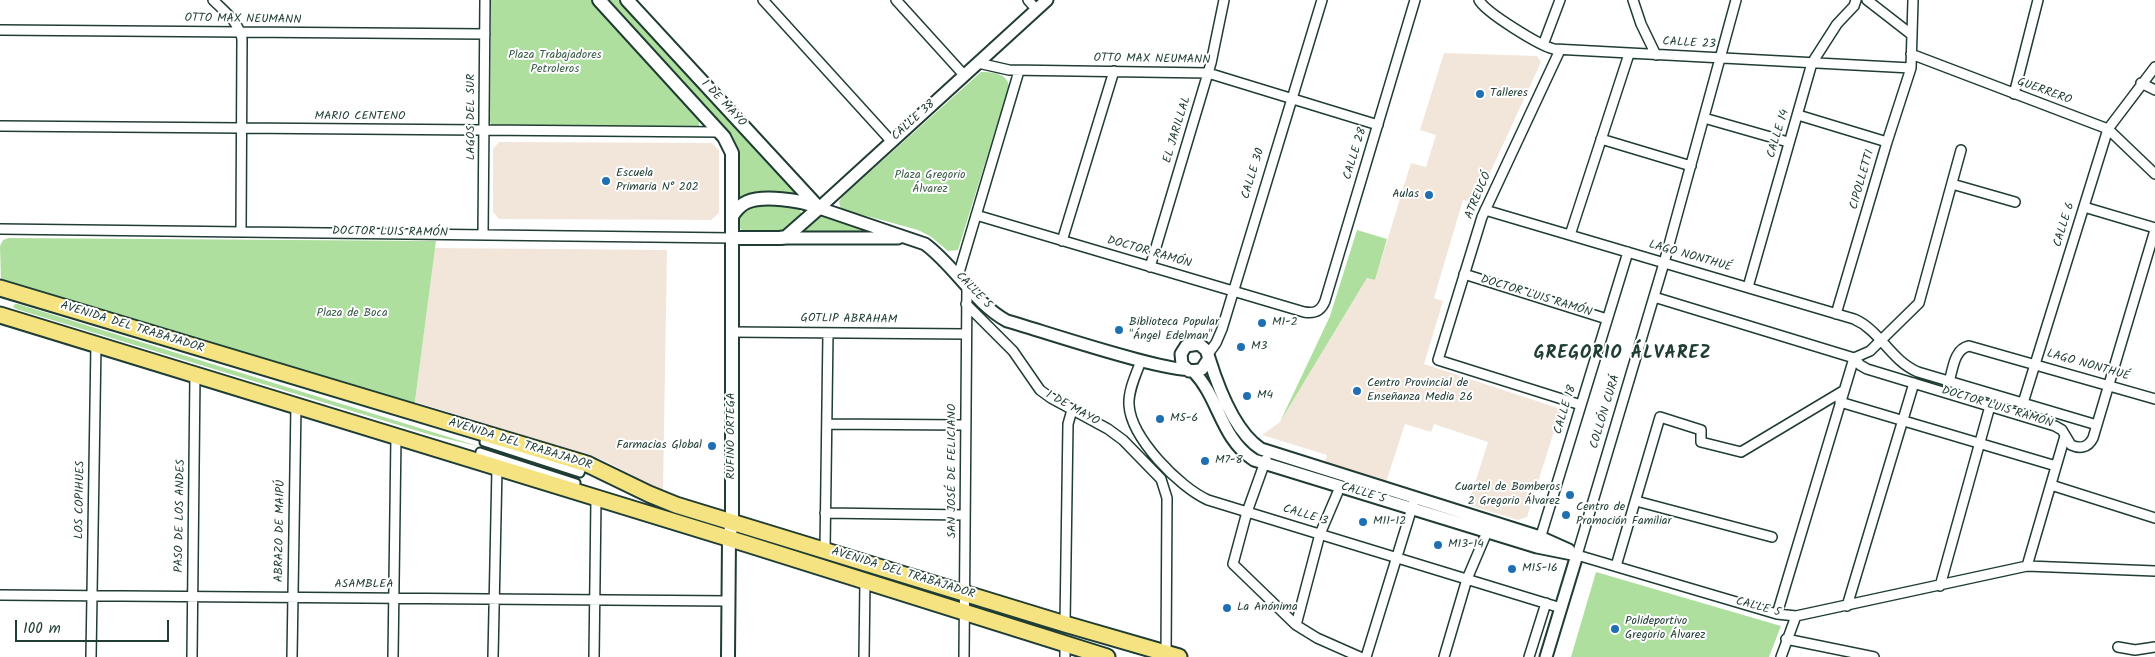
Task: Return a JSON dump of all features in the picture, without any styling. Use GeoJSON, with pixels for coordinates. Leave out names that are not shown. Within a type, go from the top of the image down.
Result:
{"type":"FeatureCollection","features":[{"type":"Feature","properties":{"kind":"main road","name":"1 DE MAYO"},"geometry":{"type":"LineString","coordinates":[[599,0],[727,142],[732,153],[732,216]]}},
{"type":"Feature","properties":{"kind":"main road","name":"1 DE MAYO"},"geometry":{"type":"LineString","coordinates":[[627,0],[819,208]]}},
{"type":"Feature","properties":{"kind":"main road","name":"CALLE 5"},"geometry":{"type":"LineString","coordinates":[[732,216],[741,206],[752,200],[794,200],[819,208]]}},
{"type":"Feature","properties":{"kind":"main road","name":"CALLE 38"},"geometry":{"type":"LineString","coordinates":[[780,238],[792,233],[819,208]]}},
{"type":"Feature","properties":{"kind":"main road","name":"RUFINO ORTEGA"},"geometry":{"type":"LineString","coordinates":[[728,657],[729,539],[732,522],[732,216]]}},
{"type":"Feature","properties":{"kind":"main road","name":"DOCTOR LUIS RAMÓN"},"geometry":{"type":"LineString","coordinates":[[732,238],[780,238]]}},
{"type":"Feature","properties":{"kind":"main road","name":"AVENIDA DEL TRABAJADOR"},"geometry":{"type":"LineString","coordinates":[[0,288],[588,464],[662,500],[1170,656]]}},
{"type":"Feature","properties":{"kind":"main road","name":"AVENIDA DEL TRABAJADOR"},"geometry":{"type":"LineString","coordinates":[[0,315],[865,581],[965,613],[1065,651],[1107,657]]}},
{"type":"Feature","properties":{"kind":"street"},"geometry":{"type":"LineString","coordinates":[[213,0],[241,32],[241,232]]}},
{"type":"Feature","properties":{"kind":"street","name":"LAGOS DEL SUR"},"geometry":{"type":"LineString","coordinates":[[483,235],[485,0]]}},
{"type":"Feature","properties":{"kind":"street"},"geometry":{"type":"LineString","coordinates":[[763,0],[892,142]]}},
{"type":"Feature","properties":{"kind":"street"},"geometry":{"type":"LineString","coordinates":[[896,0],[964,75]]}},
{"type":"Feature","properties":{"kind":"street"},"geometry":{"type":"LineString","coordinates":[[1028,0],[1036,10]]}},
{"type":"Feature","properties":{"kind":"street","name":"CALLE 38"},"geometry":{"type":"LineString","coordinates":[[819,208],[1047,0]]}},
{"type":"Feature","properties":{"kind":"street","name":"EL JARILLAL"},"geometry":{"type":"LineString","coordinates":[[1150,267],[1208,73],[1224,0]]}},
{"type":"Feature","properties":{"kind":"street","name":"CALLE 30"},"geometry":{"type":"LineString","coordinates":[[1191,371],[1202,369],[1219,336],[1322,0]]}},
{"type":"Feature","properties":{"kind":"street","name":"CALLE 28"},"geometry":{"type":"LineString","coordinates":[[1316,313],[1325,301],[1415,0]]}},
{"type":"Feature","properties":{"kind":"street"},"geometry":{"type":"LineString","coordinates":[[1543,45],[1560,0]]}},
{"type":"Feature","properties":{"kind":"street"},"geometry":{"type":"LineString","coordinates":[[1633,0],[1641,24],[1656,55]]}},
{"type":"Feature","properties":{"kind":"street","name":"COLLÓN CURÁ"},"geometry":{"type":"LineString","coordinates":[[1546,657],[1664,263],[1736,0]]}},
{"type":"Feature","properties":{"kind":"street","name":"CALLE 14"},"geometry":{"type":"LineString","coordinates":[[1748,287],[1812,63],[1837,24],[1854,6],[1856,0]]}},
{"type":"Feature","properties":{"kind":"street"},"geometry":{"type":"LineString","coordinates":[[1867,0],[1912,35]]}},
{"type":"Feature","properties":{"kind":"street","name":"CIPOLLETTI"},"geometry":{"type":"LineString","coordinates":[[1836,314],[1887,142],[1912,68],[1913,0]]}},
{"type":"Feature","properties":{"kind":"street"},"geometry":{"type":"LineString","coordinates":[[2014,94],[2038,0]]}},
{"type":"Feature","properties":{"kind":"street","name":"CALLE 23"},"geometry":{"type":"LineString","coordinates":[[1479,1],[1486,9],[1543,45],[1560,50],[1912,68]]}},
{"type":"Feature","properties":{"kind":"street","name":"OTTO MAX NEUMANN"},"geometry":{"type":"LineString","coordinates":[[0,30],[485,34]]}},
{"type":"Feature","properties":{"kind":"street","name":"ATREUCÓ"},"geometry":{"type":"LineString","coordinates":[[1560,50],[1485,210],[1438,360],[1581,405]]}},
{"type":"Feature","properties":{"kind":"street"},"geometry":{"type":"LineString","coordinates":[[1570,235],[1628,54]]}},
{"type":"Feature","properties":{"kind":"street","name":"GUERRERO"},"geometry":{"type":"LineString","coordinates":[[1911,54],[2108,129],[2155,174]]}},
{"type":"Feature","properties":{"kind":"street","name":"OTTO MAX NEUMANN"},"geometry":{"type":"LineString","coordinates":[[978,63],[1000,69],[1019,71],[1208,73],[1378,125]]}},
{"type":"Feature","properties":{"kind":"street","name":"CALLE 6"},"geometry":{"type":"LineString","coordinates":[[2023,403],[2108,129],[2155,67]]}},
{"type":"Feature","properties":{"kind":"street"},"geometry":{"type":"LineString","coordinates":[[958,276],[1019,71]]}},
{"type":"Feature","properties":{"kind":"street"},"geometry":{"type":"LineString","coordinates":[[1062,241],[1114,71]]}},
{"type":"Feature","properties":{"kind":"street"},"geometry":{"type":"LineString","coordinates":[[2141,83],[2155,90]]}},
{"type":"Feature","properties":{"kind":"street"},"geometry":{"type":"LineString","coordinates":[[1798,115],[1887,142]]}},
{"type":"Feature","properties":{"kind":"street"},"geometry":{"type":"LineString","coordinates":[[1704,118],[1788,142]]}},
{"type":"Feature","properties":{"kind":"street","name":"MARIO CENTENO"},"geometry":{"type":"LineString","coordinates":[[0,126],[720,132]]}},
{"type":"Feature","properties":{"kind":"street"},"geometry":{"type":"LineString","coordinates":[[1601,139],[1691,166]]}},
{"type":"Feature","properties":{"kind":"street"},"geometry":{"type":"LineString","coordinates":[[1777,614],[1854,358],[1870,351],[1882,341],[1920,303],[1961,150]]}},
{"type":"Feature","properties":{"kind":"street"},"geometry":{"type":"LineString","coordinates":[[1952,184],[2015,202]]}},
{"type":"Feature","properties":{"kind":"street"},"geometry":{"type":"LineString","coordinates":[[2084,207],[2155,229],[2097,425]]}},
{"type":"Feature","properties":{"kind":"street","name":"CALLE 5"},"geometry":{"type":"LineString","coordinates":[[819,208],[925,244],[992,311],[1007,320],[1141,361],[1191,371],[1204,385],[1233,442],[1245,454],[1264,464],[1340,487],[1414,504],[1577,555],[1777,614],[1796,616],[1847,606]]}},
{"type":"Feature","properties":{"kind":"street","name":"LAGO NONTHUÉ"},"geometry":{"type":"LineString","coordinates":[[1485,210],[1861,322],[1882,341]]}},
{"type":"Feature","properties":{"kind":"street","name":"DOCTOR RAMÓN"},"geometry":{"type":"LineString","coordinates":[[976,215],[1304,312],[1316,313]]}},
{"type":"Feature","properties":{"kind":"street","name":"DOCTOR LUIS RAMÓN"},"geometry":{"type":"LineString","coordinates":[[0,229],[732,238]]}},
{"type":"Feature","properties":{"kind":"street","name":"CALLE 5"},"geometry":{"type":"LineString","coordinates":[[780,238],[908,238]]}},
{"type":"Feature","properties":{"kind":"street","name":"CALLE 18"},"geometry":{"type":"LineString","coordinates":[[1539,542],[1628,252]]}},
{"type":"Feature","properties":{"kind":"street","name":"DOCTOR LUIS RAMÓN"},"geometry":{"type":"LineString","coordinates":[[1464,274],[1607,319]]}},
{"type":"Feature","properties":{"kind":"street","name":"SAN JOSÉ DE FELICIANO"},"geometry":{"type":"LineString","coordinates":[[964,657],[967,285]]}},
{"type":"Feature","properties":{"kind":"street","name":"DOCTOR LUIS RAMÓN"},"geometry":{"type":"LineString","coordinates":[[1654,297],[1854,358],[1867,369],[2058,427],[2071,445],[2078,448],[2085,447],[2092,441],[2097,425],[1912,370],[1882,341]]}},
{"type":"Feature","properties":{"kind":"street","name":"1 DE MAYO"},"geometry":{"type":"LineString","coordinates":[[966,304],[1013,351],[1040,390],[1116,434],[1159,477],[1167,498],[1170,656]]}},
{"type":"Feature","properties":{"kind":"street","name":"GOTLIP ABRAHAM"},"geometry":{"type":"LineString","coordinates":[[731,332],[966,334]]}},
{"type":"Feature","properties":{"kind":"street"},"geometry":{"type":"LineString","coordinates":[[825,550],[828,333]]}},
{"type":"Feature","properties":{"kind":"street","name":"LOS COPIHUES"},"geometry":{"type":"LineString","coordinates":[[91,657],[96,344]]}},
{"type":"Feature","properties":{"kind":"street"},"geometry":{"type":"LineString","coordinates":[[1191,371],[1182,364],[1181,359],[1181,354],[1186,346],[1200,344],[1208,356]]}},
{"type":"Feature","properties":{"kind":"street","name":"LAGO NONTHUÉ"},"geometry":{"type":"LineString","coordinates":[[1949,382],[1958,352],[1964,346],[1969,346],[2155,399]]}},
{"type":"Feature","properties":{"kind":"street","name":"CALLE 5"},"geometry":{"type":"LineString","coordinates":[[1208,356],[1220,390],[1241,430],[1253,444],[1268,452],[1487,532],[1539,542]]}},
{"type":"Feature","properties":{"kind":"street","name":"CALLE 3"},"geometry":{"type":"LineString","coordinates":[[1141,361],[1129,404],[1132,418],[1139,436],[1190,491],[1208,500],[1561,608]]}},
{"type":"Feature","properties":{"kind":"street","name":"PASO DE LOS ANDES"},"geometry":{"type":"LineString","coordinates":[[192,657],[195,374]]}},
{"type":"Feature","properties":{"kind":"street"},"geometry":{"type":"LineString","coordinates":[[1914,383],[1847,606],[2027,566],[2155,571]]}},
{"type":"Feature","properties":{"kind":"street"},"geometry":{"type":"LineString","coordinates":[[1616,566],[1660,417],[1701,430],[1701,442],[1742,452],[1843,391]]}},
{"type":"Feature","properties":{"kind":"street"},"geometry":{"type":"LineString","coordinates":[[1840,402],[2056,466]]}},
{"type":"Feature","properties":{"kind":"street","name":"ABRAZO DE MAIPÚ"},"geometry":{"type":"LineString","coordinates":[[292,657],[296,405]]}},
{"type":"Feature","properties":{"kind":"street"},"geometry":{"type":"LineString","coordinates":[[1940,586],[1990,406]]}},
{"type":"Feature","properties":{"kind":"street"},"geometry":{"type":"LineString","coordinates":[[1065,624],[1068,424],[1072,410]]}},
{"type":"Feature","properties":{"kind":"street"},"geometry":{"type":"LineString","coordinates":[[826,424],[965,424]]}},
{"type":"Feature","properties":{"kind":"street"},"geometry":{"type":"LineString","coordinates":[[393,657],[396,436]]}},
{"type":"Feature","properties":{"kind":"street"},"geometry":{"type":"LineString","coordinates":[[2027,566],[2065,436]]}},
{"type":"Feature","properties":{"kind":"street"},"geometry":{"type":"LineString","coordinates":[[485,437],[582,468],[580,472],[484,442],[485,437]]}},
{"type":"Feature","properties":{"kind":"street"},"geometry":{"type":"LineString","coordinates":[[480,452],[576,483],[575,488],[478,457],[480,452]]}},
{"type":"Feature","properties":{"kind":"street"},"geometry":{"type":"LineString","coordinates":[[1268,452],[1247,512],[1232,564],[1296,624],[1317,638],[1360,657]]}},
{"type":"Feature","properties":{"kind":"street"},"geometry":{"type":"LineString","coordinates":[[493,657],[497,468]]}},
{"type":"Feature","properties":{"kind":"street"},"geometry":{"type":"LineString","coordinates":[[2051,485],[2155,518]]}},
{"type":"Feature","properties":{"kind":"street"},"geometry":{"type":"LineString","coordinates":[[1296,624],[1320,534],[1340,487]]}},
{"type":"Feature","properties":{"kind":"street"},"geometry":{"type":"LineString","coordinates":[[594,657],[596,498]]}},
{"type":"Feature","properties":{"kind":"street"},"geometry":{"type":"LineString","coordinates":[[1636,501],[1772,537]]}},
{"type":"Feature","properties":{"kind":"street"},"geometry":{"type":"LineString","coordinates":[[1366,657],[1414,504]]}},
{"type":"Feature","properties":{"kind":"street"},"geometry":{"type":"LineString","coordinates":[[825,513],[965,515]]}},
{"type":"Feature","properties":{"kind":"street"},"geometry":{"type":"LineString","coordinates":[[1444,657],[1467,579],[1487,532]]}},
{"type":"Feature","properties":{"kind":"street"},"geometry":{"type":"LineString","coordinates":[[864,657],[865,581]]}},
{"type":"Feature","properties":{"kind":"street","name":"ASAMBLEA"},"geometry":{"type":"LineString","coordinates":[[0,595],[729,601]]}},
{"type":"Feature","properties":{"kind":"street"},"geometry":{"type":"LineString","coordinates":[[1529,657],[1546,603]]}},
{"type":"Feature","properties":{"kind":"street"},"geometry":{"type":"LineString","coordinates":[[1780,657],[1796,616]]}},
{"type":"Feature","properties":{"kind":"street"},"geometry":{"type":"LineString","coordinates":[[1786,639],[1874,657]]}},
{"type":"Feature","properties":{"kind":"street"},"geometry":{"type":"LineString","coordinates":[[2118,647],[2135,650],[2155,647]]}},
{"type":"Feature","properties":{"kind":"shaded area"},"geometry":{"type":"Polygon","coordinates":[[[1444,53],[1537,56],[1541,62],[1476,203],[1463,200],[1434,298],[1443,301],[1424,364],[1561,409],[1527,517],[1518,520],[1468,505],[1488,442],[1434,424],[1431,432],[1405,424],[1386,482],[1325,463],[1327,455],[1262,435],[1280,422],[1367,278],[1375,280],[1411,163],[1426,167],[1436,135],[1420,130],[1444,53]]]}},
{"type":"Feature","properties":{"kind":"shaded area","name":"Escuela Primaria N° 202"},"geometry":{"type":"Polygon","coordinates":[[[499,142],[712,143],[719,150],[719,213],[711,220],[499,219],[493,212],[493,149],[499,142]]]}},
{"type":"Feature","properties":{"kind":"shaded area"},"geometry":{"type":"Polygon","coordinates":[[[435,248],[667,250],[663,491],[603,460],[415,402],[435,248]]]}},
{"type":"Feature","properties":{"kind":"green space","name":"Plaza Trabajadores Petroleros"},"geometry":{"type":"Polygon","coordinates":[[[491,0],[591,0],[699,118],[699,126],[696,128],[492,126],[490,122],[491,0]]]}},
{"type":"Feature","properties":{"kind":"green space"},"geometry":{"type":"Polygon","coordinates":[[[605,0],[619,0],[798,191],[797,194],[754,195],[739,200],[739,156],[734,141],[605,0]]]}},
{"type":"Feature","properties":{"kind":"green space","name":"Plaza Gregorio Álvarez"},"geometry":{"type":"Polygon","coordinates":[[[981,72],[1002,76],[1009,86],[958,250],[948,251],[930,236],[918,230],[841,209],[839,202],[842,197],[981,72]]]}},
{"type":"Feature","properties":{"kind":"green space"},"geometry":{"type":"Polygon","coordinates":[[[756,205],[790,205],[800,209],[802,217],[784,231],[743,231],[737,223],[739,215],[756,205]]]}},
{"type":"Feature","properties":{"kind":"green space"},"geometry":{"type":"Polygon","coordinates":[[[821,216],[867,229],[869,231],[801,232],[821,216]]]}},
{"type":"Feature","properties":{"kind":"green space"},"geometry":{"type":"Polygon","coordinates":[[[1357,230],[1387,239],[1375,280],[1367,278],[1280,422],[1330,316],[1357,230]]]}},
{"type":"Feature","properties":{"kind":"green space","name":"Plaza de Boca"},"geometry":{"type":"Polygon","coordinates":[[[8,238],[436,241],[414,409],[1,282],[0,246],[3,240],[8,238]]]}},
{"type":"Feature","properties":{"kind":"green space"},"geometry":{"type":"Polygon","coordinates":[[[15,304],[481,447],[431,435],[16,309],[13,307],[15,304]]]}},
{"type":"Feature","properties":{"kind":"green space"},"geometry":{"type":"Polygon","coordinates":[[[1596,572],[1781,626],[1769,657],[1571,657],[1596,572]]]}},
{"type":"Feature","properties":{"kind":"place","name":"Talleres"},"geometry":{"type":"Point","coordinates":[1480,94]}},
{"type":"Feature","properties":{"kind":"place","name":"Escuela Primaria N° 202"},"geometry":{"type":"Point","coordinates":[606,181]}},
{"type":"Feature","properties":{"kind":"place","name":"Aulas"},"geometry":{"type":"Point","coordinates":[1429,195]}},
{"type":"Feature","properties":{"kind":"place","name":"M1-2"},"geometry":{"type":"Point","coordinates":[1262,323]}},
{"type":"Feature","properties":{"kind":"place","name":"Biblioteca Popular \"Ángel Edelman\""},"geometry":{"type":"Point","coordinates":[1119,330]}},
{"type":"Feature","properties":{"kind":"place","name":"M3"},"geometry":{"type":"Point","coordinates":[1241,347]}},
{"type":"Feature","properties":{"kind":"place","name":"Centro Provincial de Enseñanza Media 26"},"geometry":{"type":"Point","coordinates":[1357,391]}},
{"type":"Feature","properties":{"kind":"place","name":"M4"},"geometry":{"type":"Point","coordinates":[1247,396]}},
{"type":"Feature","properties":{"kind":"place","name":"M5-6"},"geometry":{"type":"Point","coordinates":[1160,419]}},
{"type":"Feature","properties":{"kind":"place","name":"Farmacias Global"},"geometry":{"type":"Point","coordinates":[712,446]}},
{"type":"Feature","properties":{"kind":"place","name":"M7-8"},"geometry":{"type":"Point","coordinates":[1205,461]}},
{"type":"Feature","properties":{"kind":"place","name":"Cuartel de Bomberos 2 Gregorio Álvarez"},"geometry":{"type":"Point","coordinates":[1570,495]}},
{"type":"Feature","properties":{"kind":"place","name":"Centro de Promoción Familiar"},"geometry":{"type":"Point","coordinates":[1566,515]}},
{"type":"Feature","properties":{"kind":"place","name":"M11-12"},"geometry":{"type":"Point","coordinates":[1363,522]}},
{"type":"Feature","properties":{"kind":"place","name":"M13-14"},"geometry":{"type":"Point","coordinates":[1438,545]}},
{"type":"Feature","properties":{"kind":"place","name":"M15-16"},"geometry":{"type":"Point","coordinates":[1512,569]}},
{"type":"Feature","properties":{"kind":"place","name":"La Anónima"},"geometry":{"type":"Point","coordinates":[1227,608]}},
{"type":"Feature","properties":{"kind":"place","name":"Polideportivo Gregorio Álvarez"},"geometry":{"type":"Point","coordinates":[1615,629]}},
{"type":"Feature","properties":{"kind":"district","name":"GREGORIO ÁLVAREZ"},"geometry":{"type":"Point","coordinates":[1623,355]}}]}
